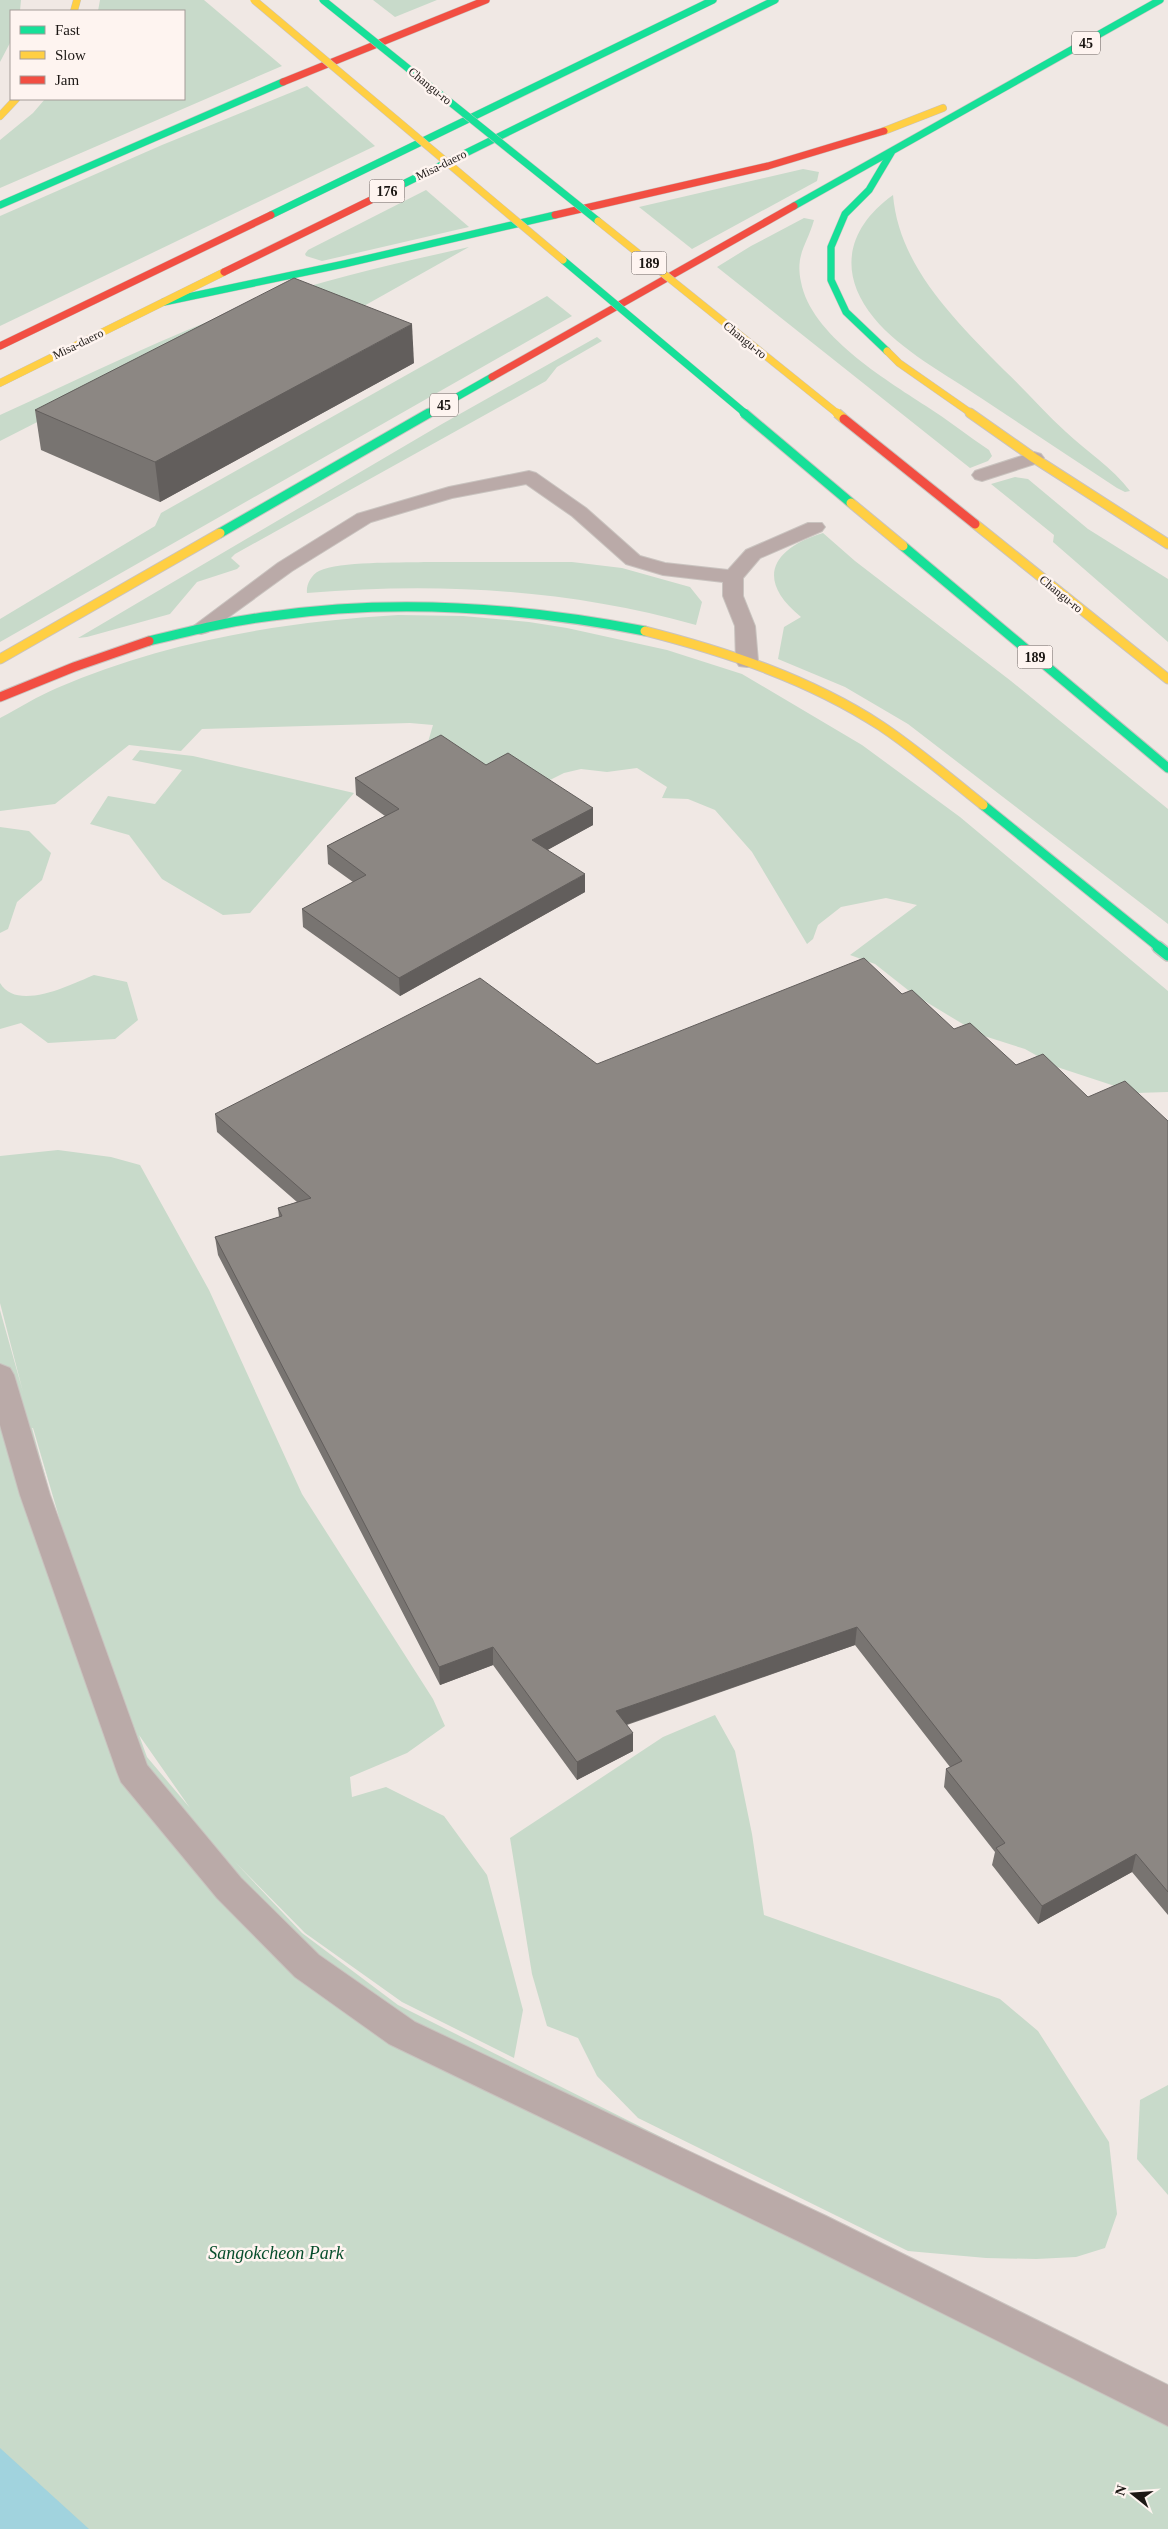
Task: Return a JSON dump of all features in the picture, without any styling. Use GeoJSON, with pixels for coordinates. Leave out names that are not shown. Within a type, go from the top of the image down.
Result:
{"type":"FeatureCollection","features":[{"type":"Feature","properties":{"kind":"main road","name":"189"},"geometry":{"type":"LineString","coordinates":[[254,0],[1168,768]]}},
{"type":"Feature","properties":{"kind":"main road","name":"Changu-ro"},"geometry":{"type":"LineString","coordinates":[[323,0],[1168,679]]}},
{"type":"Feature","properties":{"kind":"main road"},"geometry":{"type":"LineString","coordinates":[[0,205],[243,98],[486,0]]}},
{"type":"Feature","properties":{"kind":"main road","name":"176"},"geometry":{"type":"LineString","coordinates":[[0,346],[713,0]]}},
{"type":"Feature","properties":{"kind":"main road","name":"Misa-daero"},"geometry":{"type":"LineString","coordinates":[[0,383],[775,0]]}},
{"type":"Feature","properties":{"kind":"main road","name":"45"},"geometry":{"type":"LineString","coordinates":[[0,659],[582,326],[1011,87],[1160,0]]}},
{"type":"Feature","properties":{"kind":"main road"},"geometry":{"type":"LineString","coordinates":[[164,302],[344,264],[768,166],[875,134],[958,102],[1011,87]]}},
{"type":"Feature","properties":{"kind":"main road"},"geometry":{"type":"LineString","coordinates":[[0,116],[15,100]]}},
{"type":"Feature","properties":{"kind":"main road"},"geometry":{"type":"LineString","coordinates":[[891,153],[868,190],[846,214],[831,247],[831,280],[846,312],[899,363],[1034,458],[1168,544]]}},
{"type":"Feature","properties":{"kind":"main road"},"geometry":{"type":"LineString","coordinates":[[0,698],[74,666],[134,645],[200,628],[306,611],[410,605],[504,610],[632,627],[747,661],[829,696],[900,738],[1168,955]]}},
{"type":"Feature","properties":{"kind":"lane"},"geometry":{"type":"LineString","coordinates":[[982,475],[1034,458]]}},
{"type":"Feature","properties":{"kind":"lane"},"geometry":{"type":"LineString","coordinates":[[200,628],[286,567],[364,518],[449,493],[529,477],[579,512],[633,560],[663,570],[733,577]]}},
{"type":"Feature","properties":{"kind":"lane"},"geometry":{"type":"LineString","coordinates":[[747,661],[745,626],[733,596],[733,577],[753,554],[815,527]]}},
{"type":"Feature","properties":{"kind":"lane"},"geometry":{"type":"LineString","coordinates":[[0,1375],[35,1495],[134,1772],[229,1888],[307,1966],[402,2033],[813,2229],[1168,2406]]}},
{"type":"Feature","properties":{"kind":"green space"},"geometry":{"type":"Polygon","coordinates":[[[0,0],[21,0],[20,10],[10,10],[10,43],[0,62],[0,0]]]}},
{"type":"Feature","properties":{"kind":"green space"},"geometry":{"type":"Polygon","coordinates":[[[100,0],[204,0],[282,66],[0,188],[0,140],[33,113],[44,100],[185,100],[185,10],[98,10],[100,0]]]}},
{"type":"Feature","properties":{"kind":"green space"},"geometry":{"type":"Polygon","coordinates":[[[373,0],[437,0],[395,17],[373,0]]]}},
{"type":"Feature","properties":{"kind":"green space"},"geometry":{"type":"Polygon","coordinates":[[[307,86],[375,146],[0,326],[0,216],[162,145],[307,86]]]}},
{"type":"Feature","properties":{"kind":"green space"},"geometry":{"type":"Polygon","coordinates":[[[803,169],[819,172],[817,181],[692,249],[639,207],[803,169]]]}},
{"type":"Feature","properties":{"kind":"green space"},"geometry":{"type":"Polygon","coordinates":[[[426,190],[469,227],[322,261],[306,256],[305,254],[308,250],[426,190]]]}},
{"type":"Feature","properties":{"kind":"green space"},"geometry":{"type":"Polygon","coordinates":[[[893,195],[898,221],[906,246],[918,269],[949,312],[1050,417],[1108,467],[1130,491],[1125,492],[1117,488],[924,361],[897,341],[874,318],[862,301],[855,284],[852,252],[865,222],[877,208],[893,195]]]}},
{"type":"Feature","properties":{"kind":"green space"},"geometry":{"type":"Polygon","coordinates":[[[804,218],[814,220],[801,257],[801,282],[808,301],[819,320],[852,354],[871,369],[989,450],[992,456],[988,461],[970,468],[717,267],[751,246],[804,218]]]}},
{"type":"Feature","properties":{"kind":"green space"},"geometry":{"type":"Polygon","coordinates":[[[469,247],[330,325],[53,414],[0,441],[0,415],[194,327],[286,293],[469,247]]]}},
{"type":"Feature","properties":{"kind":"green space"},"geometry":{"type":"Polygon","coordinates":[[[547,296],[572,316],[0,642],[0,619],[155,526],[161,513],[547,296]]]}},
{"type":"Feature","properties":{"kind":"green space"},"geometry":{"type":"Polygon","coordinates":[[[597,337],[602,341],[557,367],[546,381],[235,554],[231,558],[240,566],[237,569],[197,582],[170,614],[78,638],[442,424],[597,337]]]}},
{"type":"Feature","properties":{"kind":"green space"},"geometry":{"type":"Polygon","coordinates":[[[1015,477],[1028,479],[1088,529],[1168,579],[1168,642],[1053,542],[1054,535],[991,484],[1015,477]]]}},
{"type":"Feature","properties":{"kind":"green space"},"geometry":{"type":"Polygon","coordinates":[[[823,533],[855,561],[1011,681],[1168,809],[1168,924],[908,724],[845,687],[778,659],[784,627],[801,617],[786,603],[778,590],[774,578],[776,566],[782,556],[792,547],[806,539],[823,533]]]}},
{"type":"Feature","properties":{"kind":"green space"},"geometry":{"type":"Polygon","coordinates":[[[572,562],[622,568],[690,587],[702,602],[696,625],[600,603],[503,591],[405,588],[307,593],[311,578],[319,571],[328,568],[355,564],[572,562]]]}},
{"type":"Feature","properties":{"kind":"green space"},"geometry":{"type":"Polygon","coordinates":[[[398,615],[463,616],[529,622],[567,628],[667,650],[742,674],[862,745],[960,817],[1168,991],[1168,1092],[1136,1093],[1057,1067],[1025,1049],[981,1035],[913,994],[875,964],[850,955],[917,905],[886,898],[841,907],[818,925],[813,939],[807,944],[752,852],[715,810],[688,799],[662,798],[667,787],[637,768],[607,772],[581,769],[564,773],[542,784],[483,773],[428,742],[433,725],[410,723],[202,729],[181,751],[129,745],[55,804],[0,811],[0,718],[57,688],[140,658],[225,636],[311,623],[398,615]]]}},
{"type":"Feature","properties":{"kind":"green space"},"geometry":{"type":"Polygon","coordinates":[[[140,750],[193,756],[354,793],[250,913],[223,915],[162,879],[129,835],[90,824],[108,796],[155,804],[182,770],[132,760],[140,750]]]}},
{"type":"Feature","properties":{"kind":"green space"},"geometry":{"type":"Polygon","coordinates":[[[0,827],[29,831],[51,853],[42,880],[17,902],[8,929],[0,933],[0,827]]]}},
{"type":"Feature","properties":{"kind":"green space"},"geometry":{"type":"Polygon","coordinates":[[[94,975],[127,982],[138,1020],[115,1039],[48,1043],[21,1023],[0,1029],[0,983],[8,991],[18,995],[31,996],[58,990],[94,975]]]}},
{"type":"Feature","properties":{"kind":"green space","name":"Sangokcheon Park"},"geometry":{"type":"Polygon","coordinates":[[[58,1150],[111,1157],[140,1165],[209,1290],[302,1494],[433,1699],[445,1726],[407,1753],[350,1777],[352,1797],[386,1787],[444,1816],[487,1875],[523,2010],[514,2058],[402,2002],[305,1933],[235,1862],[302,1933],[398,2005],[1168,2391],[1168,2529],[0,2529],[0,1310],[23,1392],[0,1303],[0,1156],[58,1150]],[[33,1428],[57,1519],[68,1548],[33,1428]],[[139,1735],[147,1757],[190,1808],[139,1735]]]}},
{"type":"Feature","properties":{"kind":"green space"},"geometry":{"type":"Polygon","coordinates":[[[715,1715],[735,1751],[752,1834],[764,1915],[1000,1999],[1038,2031],[1109,2142],[1117,2214],[1105,2248],[1076,2257],[1036,2259],[986,2258],[908,2251],[638,2118],[597,2076],[578,2038],[547,2026],[532,1974],[510,1838],[663,1737],[715,1715]]]}},
{"type":"Feature","properties":{"kind":"green space"},"geometry":{"type":"Polygon","coordinates":[[[1168,2085],[1168,2195],[1137,2159],[1140,2100],[1168,2085]]]}},
{"type":"Feature","properties":{"kind":"water"},"geometry":{"type":"Polygon","coordinates":[[[0,2448],[89,2529],[0,2529],[0,2448]]]}},
{"type":"Feature","properties":{"kind":"building"},"geometry":{"type":"Polygon","coordinates":[[[294,278],[412,324],[155,462],[35,410],[294,278]]]}},
{"type":"Feature","properties":{"kind":"building"},"geometry":{"type":"Polygon","coordinates":[[[441,735],[486,765],[508,753],[593,808],[532,840],[585,874],[399,978],[302,909],[366,875],[327,846],[399,809],[355,778],[441,735]]]}},
{"type":"Feature","properties":{"kind":"building"},"geometry":{"type":"Polygon","coordinates":[[[864,958],[902,994],[912,990],[954,1029],[970,1023],[1016,1065],[1043,1054],[1088,1097],[1125,1081],[1168,1121],[1168,1892],[1136,1854],[1042,1906],[996,1848],[1005,1843],[946,1769],[962,1761],[857,1627],[616,1711],[633,1733],[577,1762],[493,1647],[439,1667],[215,1237],[282,1216],[278,1208],[311,1198],[215,1114],[480,978],[597,1064],[864,958]]]}},
{"type":"Feature","properties":{"kind":"traffic: fast"},"geometry":{"type":"LineString","coordinates":[[323,0],[598,221]]}},
{"type":"Feature","properties":{"kind":"traffic: fast"},"geometry":{"type":"LineString","coordinates":[[271,215],[713,0]]}},
{"type":"Feature","properties":{"kind":"traffic: fast"},"geometry":{"type":"LineString","coordinates":[[377,197],[775,0]]}},
{"type":"Feature","properties":{"kind":"traffic: fast"},"geometry":{"type":"LineString","coordinates":[[794,206],[1160,0]]}},
{"type":"Feature","properties":{"kind":"traffic: fast"},"geometry":{"type":"LineString","coordinates":[[0,205],[283,82]]}},
{"type":"Feature","properties":{"kind":"traffic: fast"},"geometry":{"type":"LineString","coordinates":[[887,351],[846,312],[831,280],[831,247],[845,214],[869,190],[891,153]]}},
{"type":"Feature","properties":{"kind":"traffic: fast"},"geometry":{"type":"LineString","coordinates":[[164,302],[344,264],[555,215]]}},
{"type":"Feature","properties":{"kind":"traffic: fast"},"geometry":{"type":"LineString","coordinates":[[563,260],[851,503]]}},
{"type":"Feature","properties":{"kind":"traffic: fast"},"geometry":{"type":"LineString","coordinates":[[220,533],[492,377]]}},
{"type":"Feature","properties":{"kind":"traffic: fast"},"geometry":{"type":"LineString","coordinates":[[903,546],[1168,768]]}},
{"type":"Feature","properties":{"kind":"traffic: fast"},"geometry":{"type":"LineString","coordinates":[[149,641],[209,626],[271,616],[333,609],[396,606],[459,606],[522,611],[584,619],[645,631]]}},
{"type":"Feature","properties":{"kind":"traffic: fast"},"geometry":{"type":"LineString","coordinates":[[983,805],[1168,955]]}},
{"type":"Feature","properties":{"kind":"traffic: slow"},"geometry":{"type":"LineString","coordinates":[[74,10],[77,0]]}},
{"type":"Feature","properties":{"kind":"traffic: slow"},"geometry":{"type":"LineString","coordinates":[[254,0],[563,260]]}},
{"type":"Feature","properties":{"kind":"traffic: slow"},"geometry":{"type":"LineString","coordinates":[[0,116],[15,100]]}},
{"type":"Feature","properties":{"kind":"traffic: slow"},"geometry":{"type":"LineString","coordinates":[[884,131],[943,108]]}},
{"type":"Feature","properties":{"kind":"traffic: slow"},"geometry":{"type":"LineString","coordinates":[[598,221],[844,419]]}},
{"type":"Feature","properties":{"kind":"traffic: slow"},"geometry":{"type":"LineString","coordinates":[[0,383],[224,272]]}},
{"type":"Feature","properties":{"kind":"traffic: slow"},"geometry":{"type":"LineString","coordinates":[[887,351],[899,363],[1034,458],[1168,544]]}},
{"type":"Feature","properties":{"kind":"traffic: slow"},"geometry":{"type":"LineString","coordinates":[[851,503],[903,546]]}},
{"type":"Feature","properties":{"kind":"traffic: slow"},"geometry":{"type":"LineString","coordinates":[[975,524],[1168,679]]}},
{"type":"Feature","properties":{"kind":"traffic: slow"},"geometry":{"type":"LineString","coordinates":[[0,659],[220,533]]}},
{"type":"Feature","properties":{"kind":"traffic: slow"},"geometry":{"type":"LineString","coordinates":[[645,631],[715,650],[749,662],[783,675],[848,706],[919,752],[983,805]]}},
{"type":"Feature","properties":{"kind":"traffic: jam"},"geometry":{"type":"LineString","coordinates":[[283,82],[486,0]]}},
{"type":"Feature","properties":{"kind":"traffic: jam"},"geometry":{"type":"LineString","coordinates":[[555,215],[768,166],[884,131]]}},
{"type":"Feature","properties":{"kind":"traffic: jam"},"geometry":{"type":"LineString","coordinates":[[224,272],[377,197]]}},
{"type":"Feature","properties":{"kind":"traffic: jam"},"geometry":{"type":"LineString","coordinates":[[492,377],[794,206]]}},
{"type":"Feature","properties":{"kind":"traffic: jam"},"geometry":{"type":"LineString","coordinates":[[0,346],[271,215]]}},
{"type":"Feature","properties":{"kind":"traffic: jam"},"geometry":{"type":"LineString","coordinates":[[844,419],[975,524]]}},
{"type":"Feature","properties":{"kind":"traffic: jam"},"geometry":{"type":"LineString","coordinates":[[0,697],[74,667],[149,641]]}}]}
